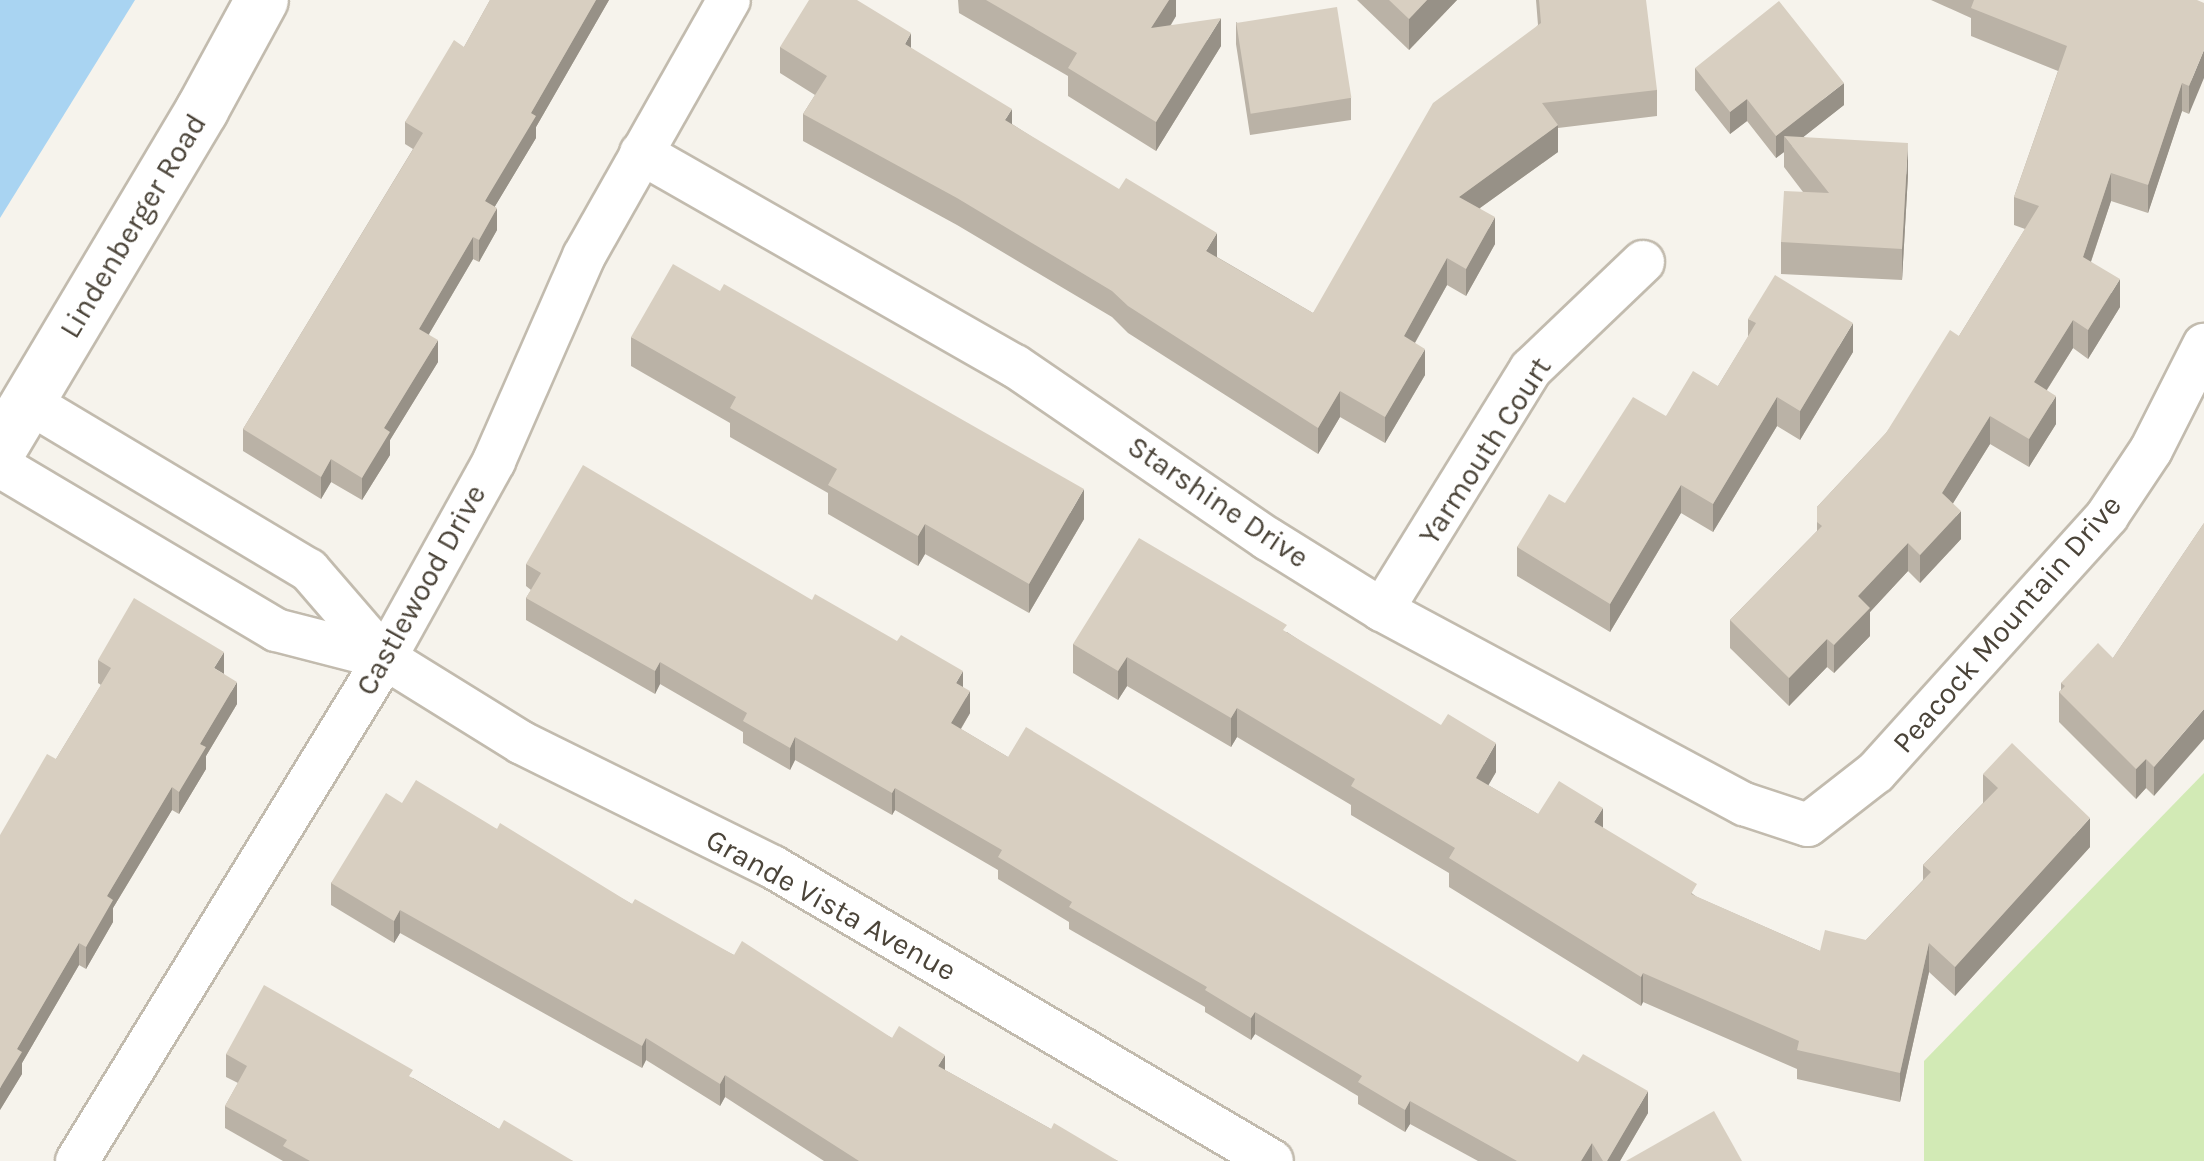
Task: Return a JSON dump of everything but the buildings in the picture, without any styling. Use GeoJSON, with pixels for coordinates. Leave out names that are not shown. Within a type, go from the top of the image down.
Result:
{"type":"FeatureCollection","features":[{"type":"Feature","properties":{"kind":"street","name":"Lindenberger Road"},"geometry":{"type":"LineString","coordinates":[[0,449],[202,110],[262,0]]}},
{"type":"Feature","properties":{"kind":"street","name":"Castlewood Drive"},"geometry":{"type":"LineString","coordinates":[[85,1158],[385,658],[494,461],[584,256],[729,0]]}},
{"type":"Feature","properties":{"kind":"street","name":"Starshine Drive"},"geometry":{"type":"LineString","coordinates":[[641,153],[1015,366],[1268,539],[1382,610],[1744,804],[1808,825]]}},
{"type":"Feature","properties":{"kind":"street","name":"Yarmouth Court"},"geometry":{"type":"LineString","coordinates":[[1382,610],[1531,369],[1643,262]]}},
{"type":"Feature","properties":{"kind":"street","name":"Peacock Mountain Drive"},"geometry":{"type":"LineString","coordinates":[[1808,825],[1876,772],[2108,516],[2151,450],[2204,345]]}},
{"type":"Feature","properties":{"kind":"street","name":"Grande Vista Avenue"},"geometry":{"type":"LineString","coordinates":[[28,402],[309,570],[385,658],[522,744],[773,868],[902,940],[1272,1161]]}},
{"type":"Feature","properties":{"kind":"street","name":"Grande Vista Avenue"},"geometry":{"type":"LineString","coordinates":[[0,466],[276,630],[385,658]]}},
{"type":"Feature","properties":{"kind":"green space"},"geometry":{"type":"Polygon","coordinates":[[[2204,773],[2204,1161],[1924,1161],[1924,1061],[2204,773]]]}},
{"type":"Feature","properties":{"kind":"water"},"geometry":{"type":"Polygon","coordinates":[[[0,0],[135,0],[0,218],[0,0]]]}}]}
